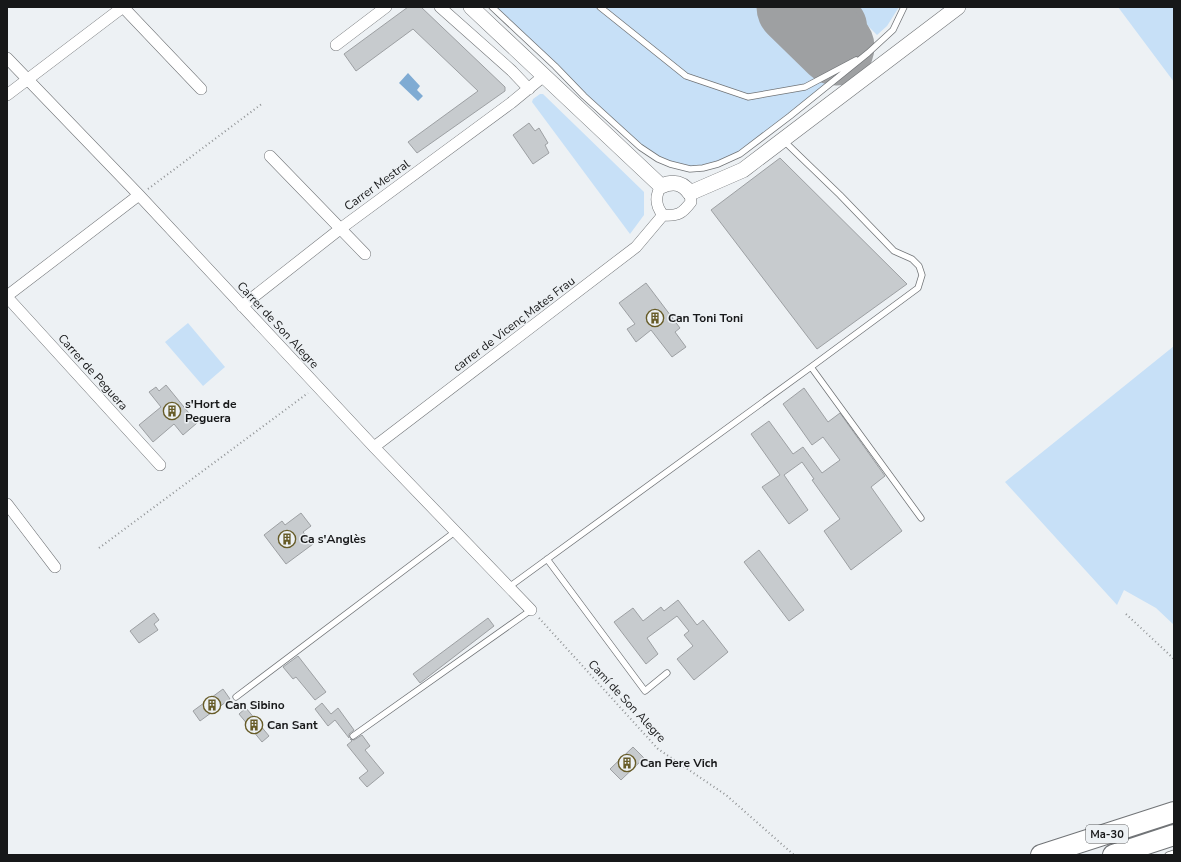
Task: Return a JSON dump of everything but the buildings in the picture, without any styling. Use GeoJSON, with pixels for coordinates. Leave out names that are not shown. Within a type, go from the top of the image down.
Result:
{"type":"FeatureCollection","features":[{"type":"Feature","properties":{"kind":"highway","name":"Ma-30"},"geometry":{"type":"LineString","coordinates":[[1041,855],[1174,812]]}},
{"type":"Feature","properties":{"kind":"highway","name":"Ma-30"},"geometry":{"type":"LineString","coordinates":[[1113,855],[1174,835]]}},
{"type":"Feature","properties":{"kind":"street"},"geometry":{"type":"LineString","coordinates":[[7,95],[123,7],[201,89]]}},
{"type":"Feature","properties":{"kind":"street"},"geometry":{"type":"LineString","coordinates":[[336,45],[386,7]]}},
{"type":"Feature","properties":{"kind":"street"},"geometry":{"type":"LineString","coordinates":[[440,7],[512,71],[529,89]]}},
{"type":"Feature","properties":{"kind":"street"},"geometry":{"type":"LineString","coordinates":[[472,7],[661,186]]}},
{"type":"Feature","properties":{"kind":"street"},"geometry":{"type":"LineString","coordinates":[[690,193],[743,170],[958,7]]}},
{"type":"Feature","properties":{"kind":"street","name":"Carrer de Son Alegre"},"geometry":{"type":"LineString","coordinates":[[7,58],[138,195],[374,447],[531,610]]}},
{"type":"Feature","properties":{"kind":"street","name":"Carrer Mestral"},"geometry":{"type":"LineString","coordinates":[[242,306],[340,229],[529,89],[545,75]]}},
{"type":"Feature","properties":{"kind":"street"},"geometry":{"type":"LineString","coordinates":[[270,156],[365,254]]}},
{"type":"Feature","properties":{"kind":"street"},"geometry":{"type":"LineString","coordinates":[[670,182],[678,183],[686,186],[690,193],[691,202],[683,212],[673,216],[663,215],[657,208],[657,194],[661,186],[670,182]]}},
{"type":"Feature","properties":{"kind":"street"},"geometry":{"type":"LineString","coordinates":[[7,296],[138,195]]}},
{"type":"Feature","properties":{"kind":"street","name":"carrer de Vicenç Mates Frau"},"geometry":{"type":"LineString","coordinates":[[374,447],[636,246],[663,215]]}},
{"type":"Feature","properties":{"kind":"street","name":"Carrer de Peguera"},"geometry":{"type":"LineString","coordinates":[[7,296],[160,465]]}},
{"type":"Feature","properties":{"kind":"street"},"geometry":{"type":"LineString","coordinates":[[7,504],[55,567]]}},
{"type":"Feature","properties":{"kind":"lane"},"geometry":{"type":"LineString","coordinates":[[492,7],[555,66],[584,96],[640,147],[658,159],[690,169],[703,168],[718,164],[740,154],[868,53],[893,30],[904,7]]}},
{"type":"Feature","properties":{"kind":"lane"},"geometry":{"type":"LineString","coordinates":[[600,7],[686,76],[748,98],[805,88],[868,53]]}},
{"type":"Feature","properties":{"kind":"lane"},"geometry":{"type":"LineString","coordinates":[[509,587],[918,288],[922,275],[919,266],[912,259],[894,251],[840,195],[782,139]]}},
{"type":"Feature","properties":{"kind":"lane"},"geometry":{"type":"LineString","coordinates":[[811,367],[921,518]]}},
{"type":"Feature","properties":{"kind":"lane"},"geometry":{"type":"LineString","coordinates":[[236,697],[456,531]]}},
{"type":"Feature","properties":{"kind":"lane"},"geometry":{"type":"LineString","coordinates":[[547,559],[645,691],[667,674]]}},
{"type":"Feature","properties":{"kind":"lane"},"geometry":{"type":"LineString","coordinates":[[353,736],[531,610]]}},
{"type":"Feature","properties":{"kind":"lane"},"geometry":{"type":"LineString","coordinates":[[1168,855],[1174,853]]}},
{"type":"Feature","properties":{"kind":"path"},"geometry":{"type":"LineString","coordinates":[[138,195],[263,103]]}},
{"type":"Feature","properties":{"kind":"path"},"geometry":{"type":"LineString","coordinates":[[99,548],[317,386]]}},
{"type":"Feature","properties":{"kind":"path","name":"Camí de Son Alegre"},"geometry":{"type":"LineString","coordinates":[[531,610],[658,749],[726,795],[794,855]]}},
{"type":"Feature","properties":{"kind":"path"},"geometry":{"type":"LineString","coordinates":[[1126,614],[1174,659]]}},
{"type":"Feature","properties":{"kind":"shaded area"},"geometry":{"type":"Polygon","coordinates":[[[493,7],[765,7],[835,76],[802,107],[759,140],[718,164],[690,169],[670,164],[640,147],[493,7]]]}},
{"type":"Feature","properties":{"kind":"shaded area"},"geometry":{"type":"Polygon","coordinates":[[[849,7],[899,7],[887,26],[877,35],[849,7]]]}},
{"type":"Feature","properties":{"kind":"shaded area"},"geometry":{"type":"Polygon","coordinates":[[[1118,7],[1174,7],[1174,82],[1118,7]]]}},
{"type":"Feature","properties":{"kind":"shaded area"},"geometry":{"type":"Polygon","coordinates":[[[540,94],[543,94],[644,192],[644,215],[630,234],[532,102],[533,99],[540,94]]]}},
{"type":"Feature","properties":{"kind":"shaded area"},"geometry":{"type":"Polygon","coordinates":[[[188,323],[225,367],[203,386],[165,342],[188,323]]]}},
{"type":"Feature","properties":{"kind":"shaded area"},"geometry":{"type":"Polygon","coordinates":[[[1174,346],[1174,625],[1156,608],[1124,590],[1117,605],[1005,482],[1174,346]]]}},
{"type":"Feature","properties":{"kind":"water"},"geometry":{"type":"Polygon","coordinates":[[[408,73],[420,86],[417,90],[423,96],[418,101],[399,83],[408,73]]]}},
{"type":"Feature","properties":{"kind":"taxiway"},"geometry":{"type":"LineString","coordinates":[[795,7],[809,39],[817,46],[826,48],[834,48],[841,44],[847,39],[850,32],[851,25],[849,18],[837,7]]}},
{"type":"Feature","properties":{"kind":"runway"},"geometry":{"type":"LineString","coordinates":[[795,7],[836,47]]}},
{"type":"Feature","properties":{"kind":"place","name":"Can Toni Toni"},"geometry":{"type":"Point","coordinates":[655,318]}},
{"type":"Feature","properties":{"kind":"place","name":"s'Hort de Peguera"},"geometry":{"type":"Point","coordinates":[172,411]}},
{"type":"Feature","properties":{"kind":"place","name":"Ca s'Anglès"},"geometry":{"type":"Point","coordinates":[287,539]}},
{"type":"Feature","properties":{"kind":"place","name":"Can Sibino"},"geometry":{"type":"Point","coordinates":[212,705]}},
{"type":"Feature","properties":{"kind":"place","name":"Can Sant"},"geometry":{"type":"Point","coordinates":[254,725]}},
{"type":"Feature","properties":{"kind":"place","name":"Can Pere Vich"},"geometry":{"type":"Point","coordinates":[627,763]}}]}
